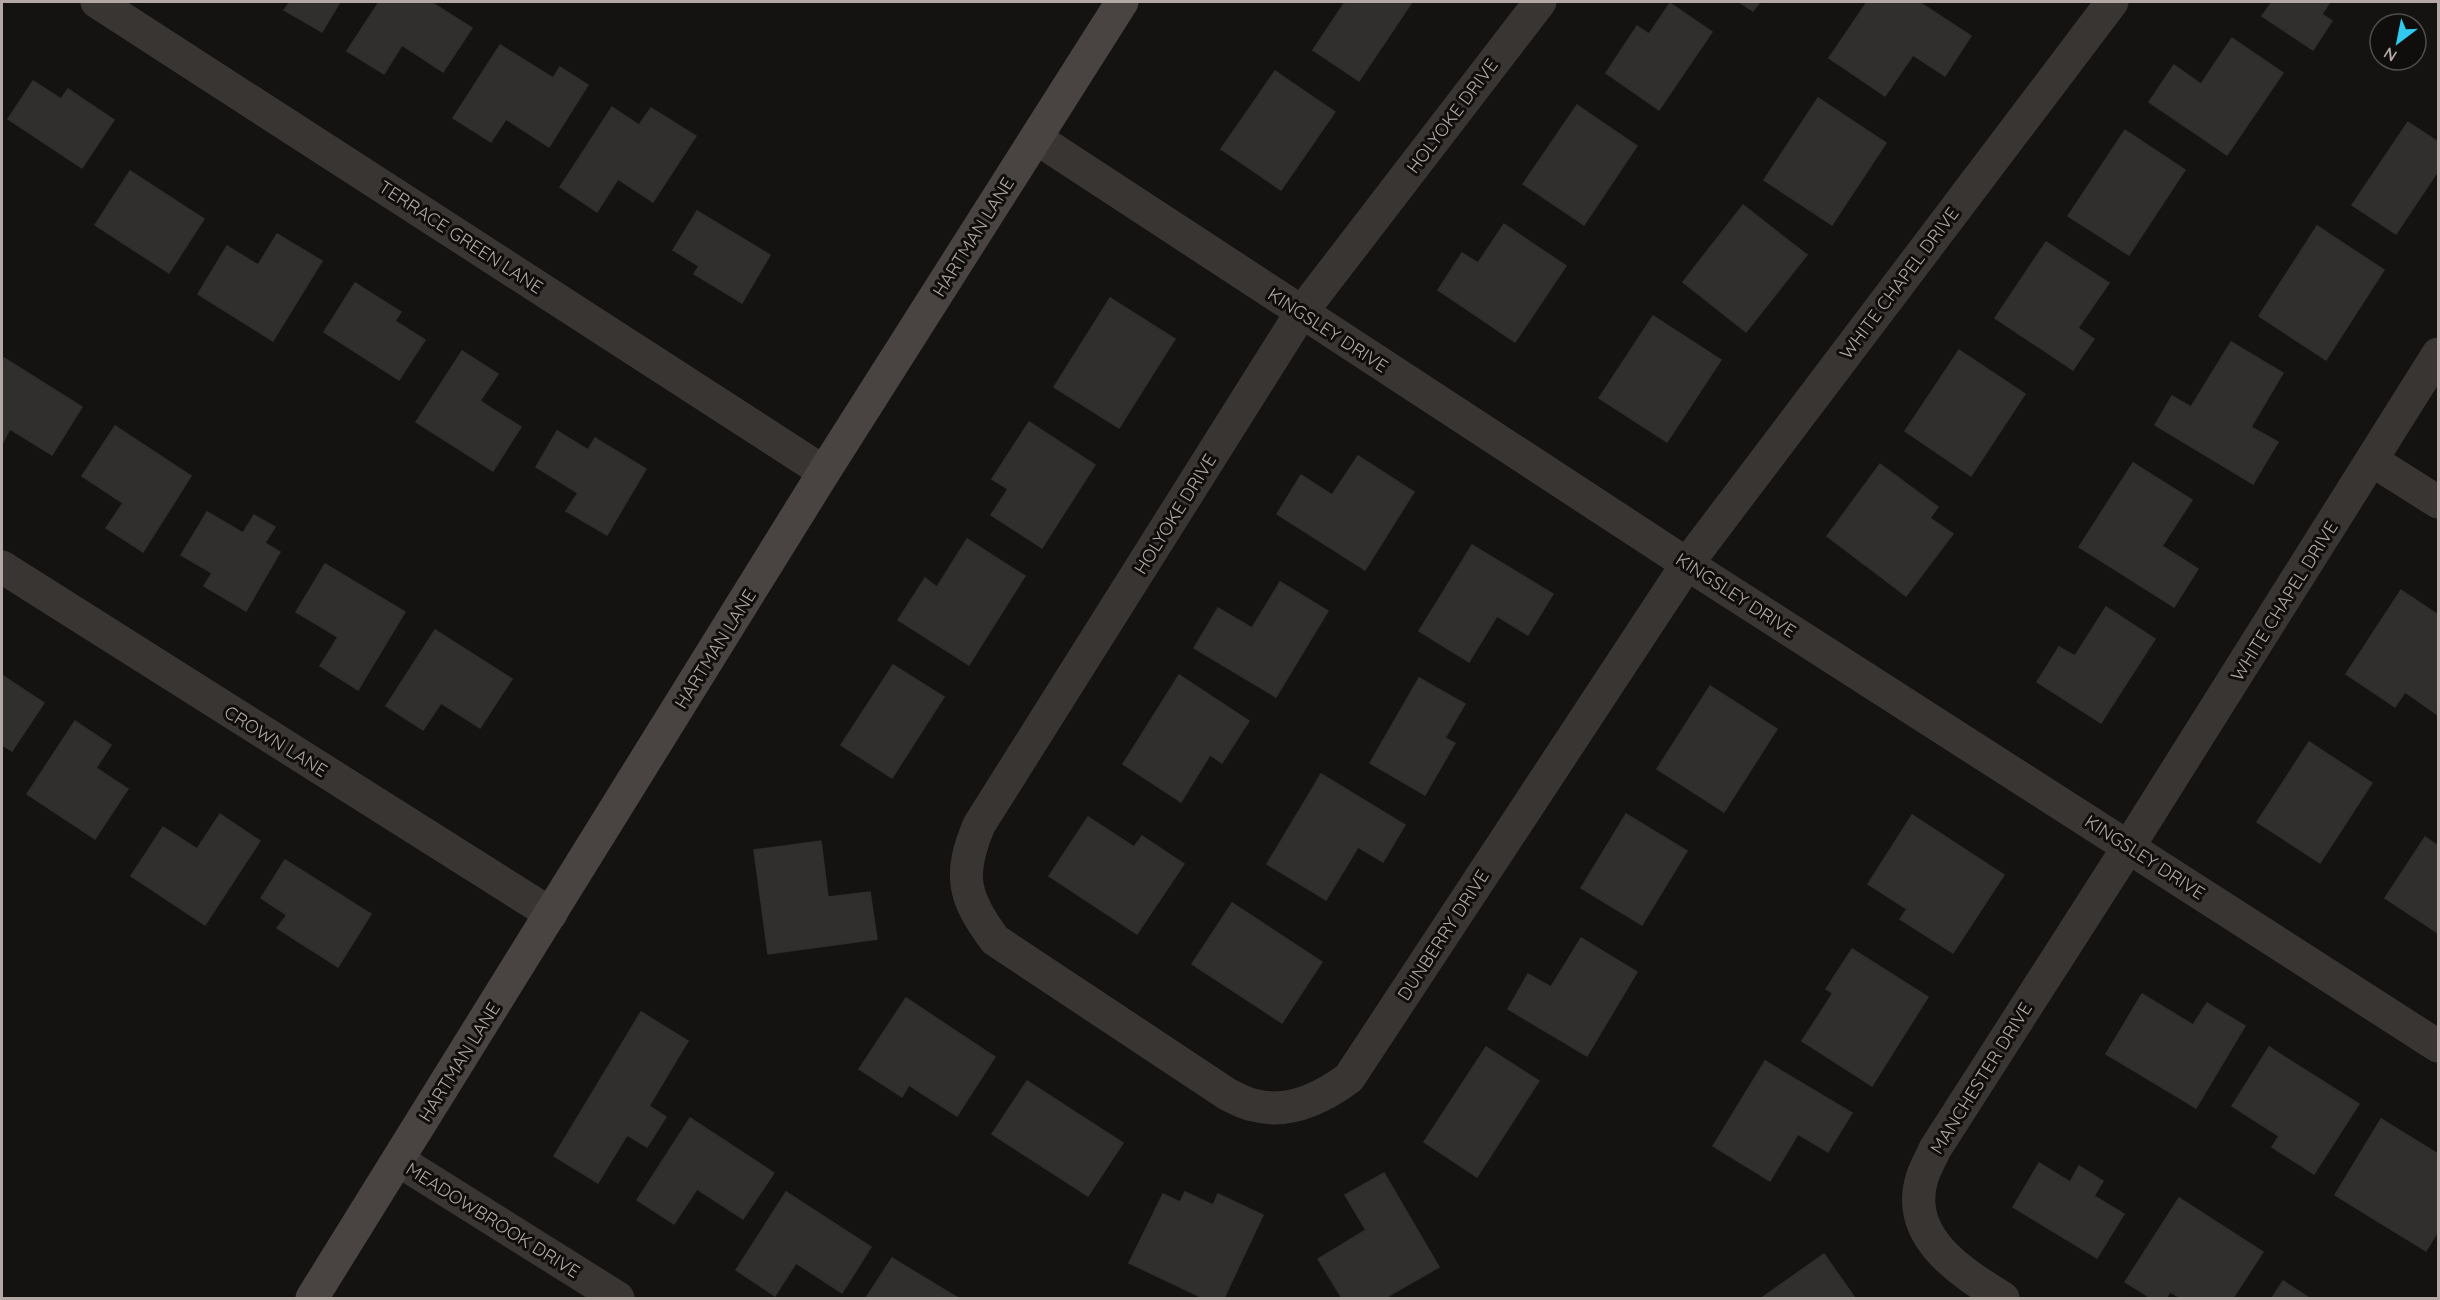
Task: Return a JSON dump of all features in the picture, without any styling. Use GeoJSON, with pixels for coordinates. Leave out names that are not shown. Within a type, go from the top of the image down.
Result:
{"type":"FeatureCollection","features":[{"type":"Feature","properties":{"kind":"street","name":"TERRACE GREEN LANE"},"geometry":{"type":"LineString","coordinates":[[98,2],[824,472]]}},
{"type":"Feature","properties":{"kind":"street","name":"HARTMAN LANE"},"geometry":{"type":"LineString","coordinates":[[312,1299],[824,472],[1122,2]]}},
{"type":"Feature","properties":{"kind":"street","name":"HOLYOKE DRIVE"},"geometry":{"type":"LineString","coordinates":[[1109,1017],[995,940],[980,921],[970,901],[966,871],[969,849],[979,825],[1301,313],[1540,2]]}},
{"type":"Feature","properties":{"kind":"street","name":"WHITE CHAPEL DRIVE"},"geometry":{"type":"LineString","coordinates":[[1687,564],[2112,2]]}},
{"type":"Feature","properties":{"kind":"street","name":"KINGSLEY DRIVE"},"geometry":{"type":"LineString","coordinates":[[1036,138],[1687,564],[2439,1046]]}},
{"type":"Feature","properties":{"kind":"street","name":"WHITE CHAPEL DRIVE"},"geometry":{"type":"LineString","coordinates":[[2129,846],[2439,354]]}},
{"type":"Feature","properties":{"kind":"street"},"geometry":{"type":"LineString","coordinates":[[2373,461],[2439,502]]}},
{"type":"Feature","properties":{"kind":"street","name":"DUNBERRY DRIVE"},"geometry":{"type":"LineString","coordinates":[[1109,1017],[1227,1094],[1252,1105],[1277,1108],[1306,1103],[1333,1090],[1349,1077],[1687,564]]}},
{"type":"Feature","properties":{"kind":"street","name":"CROWN LANE"},"geometry":{"type":"LineString","coordinates":[[2,567],[551,914]]}},
{"type":"Feature","properties":{"kind":"street","name":"MANCHESTER DRIVE"},"geometry":{"type":"LineString","coordinates":[[2003,1299],[1937,1250],[1923,1226],[1918,1203],[1922,1179],[1935,1149],[2129,846]]}},
{"type":"Feature","properties":{"kind":"street","name":"MEADOWBROOK DRIVE"},"geometry":{"type":"LineString","coordinates":[[398,1160],[618,1299]]}},
{"type":"Feature","properties":{"kind":"building"},"geometry":{"type":"Polygon","coordinates":[[[290,2],[340,2],[322,32],[284,10],[290,2]]]}},
{"type":"Feature","properties":{"kind":"building"},"geometry":{"type":"Polygon","coordinates":[[[379,2],[431,2],[472,28],[443,72],[402,45],[384,74],[347,51],[379,2]]]}},
{"type":"Feature","properties":{"kind":"building"},"geometry":{"type":"Polygon","coordinates":[[[1345,2],[1412,2],[1359,81],[1313,50],[1345,2]]]}},
{"type":"Feature","properties":{"kind":"building"},"geometry":{"type":"Polygon","coordinates":[[[1739,2],[1760,2],[1753,11],[1739,2]]]}},
{"type":"Feature","properties":{"kind":"building"},"geometry":{"type":"Polygon","coordinates":[[[1867,2],[1919,2],[1971,36],[1945,76],[1913,55],[1885,96],[1829,58],[1867,2]]]}},
{"type":"Feature","properties":{"kind":"building"},"geometry":{"type":"Polygon","coordinates":[[[2272,2],[2330,2],[2322,14],[2332,21],[2313,50],[2262,16],[2272,2]]]}},
{"type":"Feature","properties":{"kind":"building"},"geometry":{"type":"Polygon","coordinates":[[[1670,3],[1712,32],[1659,110],[1606,73],[1637,26],[1649,34],[1670,3]]]}},
{"type":"Feature","properties":{"kind":"building"},"geometry":{"type":"Polygon","coordinates":[[[2232,38],[2283,73],[2227,155],[2149,102],[2174,65],[2201,84],[2232,38]]]}},
{"type":"Feature","properties":{"kind":"building"},"geometry":{"type":"Polygon","coordinates":[[[500,45],[553,78],[560,67],[588,85],[549,147],[506,119],[491,142],[453,118],[500,45]]]}},
{"type":"Feature","properties":{"kind":"building"},"geometry":{"type":"Polygon","coordinates":[[[1275,71],[1335,112],[1281,190],[1221,149],[1275,71]]]}},
{"type":"Feature","properties":{"kind":"building"},"geometry":{"type":"Polygon","coordinates":[[[33,81],[61,99],[68,89],[114,120],[82,168],[8,119],[33,81]]]}},
{"type":"Feature","properties":{"kind":"building"},"geometry":{"type":"Polygon","coordinates":[[[1818,98],[1886,143],[1832,225],[1764,180],[1818,98]]]}},
{"type":"Feature","properties":{"kind":"building"},"geometry":{"type":"Polygon","coordinates":[[[1577,105],[1637,146],[1584,225],[1523,184],[1577,105]]]}},
{"type":"Feature","properties":{"kind":"building"},"geometry":{"type":"Polygon","coordinates":[[[612,107],[639,125],[651,108],[696,136],[653,202],[618,179],[597,212],[560,187],[612,107]]]}},
{"type":"Feature","properties":{"kind":"building"},"geometry":{"type":"Polygon","coordinates":[[[2408,122],[2438,142],[2438,171],[2396,234],[2352,205],[2408,122]]]}},
{"type":"Feature","properties":{"kind":"building"},"geometry":{"type":"Polygon","coordinates":[[[2125,130],[2185,170],[2129,255],[2068,216],[2125,130]]]}},
{"type":"Feature","properties":{"kind":"building"},"geometry":{"type":"Polygon","coordinates":[[[130,171],[204,219],[169,273],[95,225],[130,171]]]}},
{"type":"Feature","properties":{"kind":"building"},"geometry":{"type":"Polygon","coordinates":[[[1743,205],[1807,255],[1746,332],[1683,282],[1743,205]]]}},
{"type":"Feature","properties":{"kind":"building"},"geometry":{"type":"Polygon","coordinates":[[[697,211],[770,255],[742,303],[694,274],[699,266],[673,250],[697,211]]]}},
{"type":"Feature","properties":{"kind":"building"},"geometry":{"type":"Polygon","coordinates":[[[1504,224],[1566,266],[1515,342],[1438,290],[1462,253],[1478,263],[1504,224]]]}},
{"type":"Feature","properties":{"kind":"building"},"geometry":{"type":"Polygon","coordinates":[[[2317,226],[2384,270],[2326,360],[2259,316],[2317,226]]]}},
{"type":"Feature","properties":{"kind":"building"},"geometry":{"type":"Polygon","coordinates":[[[277,234],[322,261],[273,341],[198,294],[227,246],[258,265],[277,234]]]}},
{"type":"Feature","properties":{"kind":"building"},"geometry":{"type":"Polygon","coordinates":[[[2046,242],[2109,283],[2078,328],[2094,339],[2073,370],[1995,318],[2046,242]]]}},
{"type":"Feature","properties":{"kind":"building"},"geometry":{"type":"Polygon","coordinates":[[[355,283],[401,312],[395,321],[425,340],[399,380],[324,332],[355,283]]]}},
{"type":"Feature","properties":{"kind":"building"},"geometry":{"type":"Polygon","coordinates":[[[1110,298],[1175,339],[1119,428],[1054,387],[1110,298]]]}},
{"type":"Feature","properties":{"kind":"building"},"geometry":{"type":"Polygon","coordinates":[[[1653,316],[1721,360],[1667,442],[1599,398],[1653,316]]]}},
{"type":"Feature","properties":{"kind":"building"},"geometry":{"type":"Polygon","coordinates":[[[2231,342],[2283,373],[2251,427],[2278,442],[2253,484],[2155,425],[2172,396],[2191,407],[2231,342]]]}},
{"type":"Feature","properties":{"kind":"building"},"geometry":{"type":"Polygon","coordinates":[[[1959,350],[2025,394],[1971,476],[1905,431],[1959,350]]]}},
{"type":"Feature","properties":{"kind":"building"},"geometry":{"type":"Polygon","coordinates":[[[462,351],[498,374],[480,401],[521,427],[493,471],[416,422],[462,351]]]}},
{"type":"Feature","properties":{"kind":"building"},"geometry":{"type":"Polygon","coordinates":[[[4,358],[82,407],[52,455],[10,429],[2,444],[2,362],[4,358]]]}},
{"type":"Feature","properties":{"kind":"building"},"geometry":{"type":"Polygon","coordinates":[[[1029,422],[1095,465],[1042,548],[991,515],[1008,489],[992,479],[1029,422]]]}},
{"type":"Feature","properties":{"kind":"building"},"geometry":{"type":"Polygon","coordinates":[[[115,426],[191,476],[143,552],[106,528],[123,503],[82,476],[115,426]]]}},
{"type":"Feature","properties":{"kind":"building"},"geometry":{"type":"Polygon","coordinates":[[[557,431],[588,450],[595,438],[646,469],[607,535],[566,511],[578,493],[536,467],[557,431]]]}},
{"type":"Feature","properties":{"kind":"building"},"geometry":{"type":"Polygon","coordinates":[[[1358,456],[1414,492],[1365,570],[1277,514],[1301,475],[1332,495],[1358,456]]]}},
{"type":"Feature","properties":{"kind":"building"},"geometry":{"type":"Polygon","coordinates":[[[2133,463],[2192,500],[2162,546],[2198,569],[2174,607],[2079,547],[2133,463]]]}},
{"type":"Feature","properties":{"kind":"building"},"geometry":{"type":"Polygon","coordinates":[[[1880,464],[1938,507],[1930,518],[1953,534],[1906,596],[1827,536],[1880,464]]]}},
{"type":"Feature","properties":{"kind":"building"},"geometry":{"type":"Polygon","coordinates":[[[207,512],[243,533],[254,515],[275,527],[265,543],[280,552],[246,611],[204,586],[212,573],[181,555],[207,512]]]}},
{"type":"Feature","properties":{"kind":"building"},"geometry":{"type":"Polygon","coordinates":[[[967,539],[1025,576],[969,665],[898,620],[925,578],[937,587],[967,539]]]}},
{"type":"Feature","properties":{"kind":"building"},"geometry":{"type":"Polygon","coordinates":[[[1472,545],[1553,594],[1528,635],[1497,616],[1469,662],[1419,631],[1472,545]]]}},
{"type":"Feature","properties":{"kind":"building"},"geometry":{"type":"Polygon","coordinates":[[[325,564],[405,612],[358,690],[320,666],[338,637],[296,612],[325,564]]]}},
{"type":"Feature","properties":{"kind":"building"},"geometry":{"type":"Polygon","coordinates":[[[1280,582],[1328,611],[1276,697],[1194,648],[1218,608],[1252,628],[1280,582]]]}},
{"type":"Feature","properties":{"kind":"building"},"geometry":{"type":"Polygon","coordinates":[[[2401,590],[2438,615],[2438,715],[2405,692],[2395,707],[2346,674],[2401,590]]]}},
{"type":"Feature","properties":{"kind":"building"},"geometry":{"type":"Polygon","coordinates":[[[2106,607],[2155,639],[2101,723],[2037,682],[2059,647],[2075,656],[2106,607]]]}},
{"type":"Feature","properties":{"kind":"building"},"geometry":{"type":"Polygon","coordinates":[[[435,630],[512,679],[480,728],[441,703],[423,730],[386,706],[435,630]]]}},
{"type":"Feature","properties":{"kind":"building"},"geometry":{"type":"Polygon","coordinates":[[[893,665],[944,697],[892,778],[841,745],[893,665]]]}},
{"type":"Feature","properties":{"kind":"building"},"geometry":{"type":"Polygon","coordinates":[[[2,675],[44,703],[12,751],[2,745],[2,675]]]}},
{"type":"Feature","properties":{"kind":"building"},"geometry":{"type":"Polygon","coordinates":[[[1179,675],[1249,721],[1222,763],[1210,755],[1181,802],[1123,764],[1179,675]]]}},
{"type":"Feature","properties":{"kind":"building"},"geometry":{"type":"Polygon","coordinates":[[[1419,678],[1465,704],[1445,738],[1455,743],[1425,795],[1370,763],[1419,678]]]}},
{"type":"Feature","properties":{"kind":"building"},"geometry":{"type":"Polygon","coordinates":[[[1710,686],[1777,729],[1724,812],[1657,769],[1710,686]]]}},
{"type":"Feature","properties":{"kind":"building"},"geometry":{"type":"Polygon","coordinates":[[[75,721],[111,745],[96,768],[128,789],[95,839],[27,794],[75,721]]]}},
{"type":"Feature","properties":{"kind":"building"},"geometry":{"type":"Polygon","coordinates":[[[2309,742],[2372,783],[2320,863],[2257,822],[2309,742]]]}},
{"type":"Feature","properties":{"kind":"building"},"geometry":{"type":"Polygon","coordinates":[[[1321,774],[1405,825],[1383,862],[1358,847],[1326,900],[1267,864],[1321,774]]]}},
{"type":"Feature","properties":{"kind":"building"},"geometry":{"type":"Polygon","coordinates":[[[220,814],[260,841],[205,925],[131,876],[163,827],[197,849],[220,814]]]}},
{"type":"Feature","properties":{"kind":"building"},"geometry":{"type":"Polygon","coordinates":[[[1626,814],[1687,851],[1642,925],[1581,888],[1626,814]]]}},
{"type":"Feature","properties":{"kind":"building"},"geometry":{"type":"Polygon","coordinates":[[[1912,815],[2004,875],[1953,953],[1900,919],[1907,909],[1868,884],[1912,815]]]}},
{"type":"Feature","properties":{"kind":"building"},"geometry":{"type":"Polygon","coordinates":[[[1088,817],[1134,847],[1142,836],[1184,864],[1137,934],[1049,876],[1088,817]]]}},
{"type":"Feature","properties":{"kind":"building"},"geometry":{"type":"Polygon","coordinates":[[[2425,837],[2438,846],[2438,933],[2385,898],[2425,837]]]}},
{"type":"Feature","properties":{"kind":"building"},"geometry":{"type":"Polygon","coordinates":[[[821,841],[828,897],[870,892],[877,939],[768,954],[754,850],[821,841]]]}},
{"type":"Feature","properties":{"kind":"building"},"geometry":{"type":"Polygon","coordinates":[[[285,860],[371,914],[338,967],[277,928],[287,915],[261,898],[285,860]]]}},
{"type":"Feature","properties":{"kind":"building"},"geometry":{"type":"Polygon","coordinates":[[[1232,903],[1322,962],[1282,1023],[1192,964],[1232,903]]]}},
{"type":"Feature","properties":{"kind":"building"},"geometry":{"type":"Polygon","coordinates":[[[1581,938],[1637,972],[1587,1056],[1508,1009],[1528,974],[1551,987],[1581,938]]]}},
{"type":"Feature","properties":{"kind":"building"},"geometry":{"type":"Polygon","coordinates":[[[1852,949],[1928,997],[1872,1086],[1802,1041],[1833,993],[1826,989],[1852,949]]]}},
{"type":"Feature","properties":{"kind":"building"},"geometry":{"type":"Polygon","coordinates":[[[2142,994],[2193,1025],[2207,1003],[2245,1026],[2196,1108],[2106,1054],[2142,994]]]}},
{"type":"Feature","properties":{"kind":"building"},"geometry":{"type":"Polygon","coordinates":[[[906,998],[995,1057],[957,1116],[909,1085],[902,1097],[859,1069],[906,998]]]}},
{"type":"Feature","properties":{"kind":"building"},"geometry":{"type":"Polygon","coordinates":[[[641,1012],[688,1041],[649,1106],[666,1117],[647,1147],[627,1135],[598,1183],[554,1156],[641,1012]]]}},
{"type":"Feature","properties":{"kind":"building"},"geometry":{"type":"Polygon","coordinates":[[[1486,1047],[1539,1081],[1477,1177],[1424,1142],[1486,1047]]]}},
{"type":"Feature","properties":{"kind":"building"},"geometry":{"type":"Polygon","coordinates":[[[2269,1047],[2359,1104],[2314,1174],[2272,1147],[2279,1136],[2232,1106],[2269,1047]]]}},
{"type":"Feature","properties":{"kind":"building"},"geometry":{"type":"Polygon","coordinates":[[[1765,1061],[1852,1113],[1828,1152],[1798,1134],[1770,1181],[1713,1146],[1765,1061]]]}},
{"type":"Feature","properties":{"kind":"building"},"geometry":{"type":"Polygon","coordinates":[[[1027,1081],[1123,1143],[1088,1196],[992,1134],[1027,1081]]]}},
{"type":"Feature","properties":{"kind":"building"},"geometry":{"type":"Polygon","coordinates":[[[690,1118],[774,1173],[743,1219],[697,1189],[674,1224],[637,1200],[690,1118]]]}},
{"type":"Feature","properties":{"kind":"building"},"geometry":{"type":"Polygon","coordinates":[[[2381,1119],[2438,1154],[2438,1231],[2426,1251],[2335,1195],[2381,1119]]]}},
{"type":"Feature","properties":{"kind":"building"},"geometry":{"type":"Polygon","coordinates":[[[2039,1163],[2070,1182],[2079,1166],[2103,1181],[2094,1196],[2124,1214],[2097,1258],[2013,1207],[2039,1163]]]}},
{"type":"Feature","properties":{"kind":"building"},"geometry":{"type":"Polygon","coordinates":[[[1384,1173],[1439,1267],[1385,1298],[1342,1298],[1318,1259],[1366,1230],[1345,1195],[1384,1173]]]}},
{"type":"Feature","properties":{"kind":"building"},"geometry":{"type":"Polygon","coordinates":[[[786,1192],[871,1247],[842,1293],[796,1263],[775,1296],[736,1270],[786,1192]]]}},
{"type":"Feature","properties":{"kind":"building"},"geometry":{"type":"Polygon","coordinates":[[[1185,1192],[1213,1205],[1218,1194],[1263,1215],[1224,1298],[1203,1298],[1129,1263],[1163,1194],[1180,1202],[1185,1192]]]}},
{"type":"Feature","properties":{"kind":"building"},"geometry":{"type":"Polygon","coordinates":[[[2179,1198],[2263,1252],[2233,1298],[2181,1298],[2170,1292],[2166,1298],[2151,1298],[2125,1282],[2179,1198]]]}},
{"type":"Feature","properties":{"kind":"building"},"geometry":{"type":"Polygon","coordinates":[[[1824,1254],[1855,1298],[1763,1297],[1824,1254]]]}},
{"type":"Feature","properties":{"kind":"building"},"geometry":{"type":"Polygon","coordinates":[[[892,1258],[958,1298],[866,1298],[892,1258]]]}},
{"type":"Feature","properties":{"kind":"building"},"geometry":{"type":"Polygon","coordinates":[[[2283,1281],[2309,1298],[2272,1298],[2283,1281]]]}}]}
